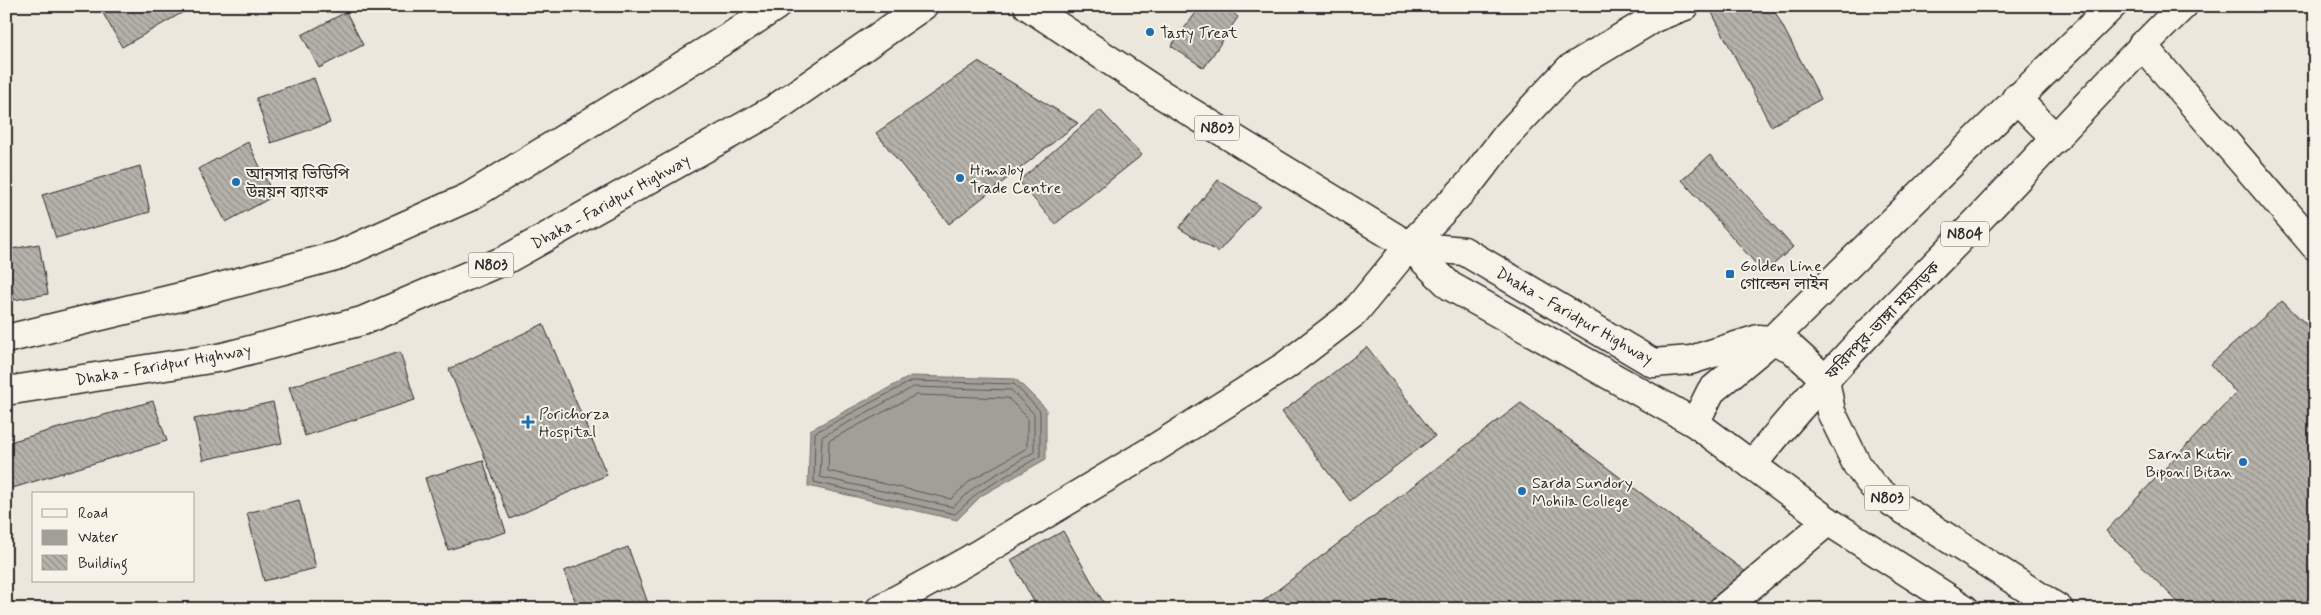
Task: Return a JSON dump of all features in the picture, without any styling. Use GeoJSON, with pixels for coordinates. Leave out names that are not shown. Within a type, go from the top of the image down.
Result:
{"type":"FeatureCollection","features":[{"type":"Feature","properties":{"kind":"main road"},"geometry":{"type":"LineString","coordinates":[[6,339],[205,291],[339,255],[469,197],[776,6]]}},
{"type":"Feature","properties":{"kind":"main road","name":"Dhaka - Faridpur Highway"},"geometry":{"type":"LineString","coordinates":[[6,390],[223,357],[362,321],[507,258],[756,120],[923,6]]}},
{"type":"Feature","properties":{"kind":"main road","name":"Dhaka - Faridpur Highway"},"geometry":{"type":"LineString","coordinates":[[1028,6],[1156,91],[1409,246],[1450,286],[1694,423]]}},
{"type":"Feature","properties":{"kind":"main road"},"geometry":{"type":"LineString","coordinates":[[880,609],[1016,531],[1285,366],[1354,313],[1409,246],[1469,184],[1507,135],[1570,69],[1654,18],[1685,6]]}},
{"type":"Feature","properties":{"kind":"main road"},"geometry":{"type":"LineString","coordinates":[[1694,423],[1711,391],[1772,340],[2016,98],[2112,6]]}},
{"type":"Feature","properties":{"kind":"main road","name":"ফরিদপুর-ভাঙ্গা মহাসড়ক"},"geometry":{"type":"LineString","coordinates":[[1752,465],[1825,379],[2056,139],[2142,45],[2183,6]]}},
{"type":"Feature","properties":{"kind":"main road"},"geometry":{"type":"LineString","coordinates":[[2142,45],[2315,246]]}},
{"type":"Feature","properties":{"kind":"main road"},"geometry":{"type":"LineString","coordinates":[[2016,98],[2056,139]]}},
{"type":"Feature","properties":{"kind":"main road","name":"Dhaka - Faridpur Highway"},"geometry":{"type":"LineString","coordinates":[[1409,246],[1464,251],[1653,364],[1691,360],[1758,339],[1772,340]]}},
{"type":"Feature","properties":{"kind":"main road"},"geometry":{"type":"LineString","coordinates":[[1772,340],[1791,348],[1825,379]]}},
{"type":"Feature","properties":{"kind":"main road","name":"N803"},"geometry":{"type":"LineString","coordinates":[[1825,379],[1831,412],[1858,465],[1872,485],[1893,503],[2059,609]]}},
{"type":"Feature","properties":{"kind":"main road","name":"N803"},"geometry":{"type":"LineString","coordinates":[[1694,423],[1828,521],[1965,609]]}},
{"type":"Feature","properties":{"kind":"main road"},"geometry":{"type":"LineString","coordinates":[[1723,609],[1828,521]]}},
{"type":"Feature","properties":{"kind":"water"},"geometry":{"type":"Polygon","coordinates":[[[911,376],[1016,379],[1046,409],[1046,459],[981,496],[957,520],[808,486],[810,430],[911,376]]]}},
{"type":"Feature","properties":{"kind":"building"},"geometry":{"type":"Polygon","coordinates":[[[99,6],[194,6],[122,47],[99,6]]]}},
{"type":"Feature","properties":{"kind":"building"},"geometry":{"type":"Polygon","coordinates":[[[1201,6],[1225,6],[1238,17],[1204,68],[1171,46],[1201,6]]]}},
{"type":"Feature","properties":{"kind":"building"},"geometry":{"type":"Polygon","coordinates":[[[1714,6],[1772,6],[1821,99],[1771,126],[1710,9],[1714,6]]]}},
{"type":"Feature","properties":{"kind":"building"},"geometry":{"type":"Polygon","coordinates":[[[346,12],[363,45],[319,68],[302,35],[346,12]]]}},
{"type":"Feature","properties":{"kind":"building","name":"Himaloy Trade Centre"},"geometry":{"type":"Polygon","coordinates":[[[978,62],[1078,123],[949,224],[876,133],[978,62]]]}},
{"type":"Feature","properties":{"kind":"building"},"geometry":{"type":"Polygon","coordinates":[[[314,78],[330,123],[271,143],[256,98],[314,78]]]}},
{"type":"Feature","properties":{"kind":"building"},"geometry":{"type":"Polygon","coordinates":[[[1100,110],[1142,155],[1055,224],[1019,181],[1100,110]]]}},
{"type":"Feature","properties":{"kind":"building","name":"আনসার ভিডিপি উন্নয়ন ব্যাংক"},"geometry":{"type":"Polygon","coordinates":[[[248,142],[274,196],[226,222],[198,169],[248,142]]]}},
{"type":"Feature","properties":{"kind":"building"},"geometry":{"type":"Polygon","coordinates":[[[1710,155],[1793,247],[1764,273],[1682,180],[1710,155]]]}},
{"type":"Feature","properties":{"kind":"building"},"geometry":{"type":"Polygon","coordinates":[[[140,166],[150,212],[56,238],[42,195],[140,166]]]}},
{"type":"Feature","properties":{"kind":"building"},"geometry":{"type":"Polygon","coordinates":[[[1218,180],[1260,206],[1218,252],[1179,228],[1218,180]]]}},
{"type":"Feature","properties":{"kind":"building"},"geometry":{"type":"Polygon","coordinates":[[[39,244],[48,294],[14,300],[6,250],[39,244]]]}},
{"type":"Feature","properties":{"kind":"building","name":"Sarna Kutir Biponi Bitan"},"geometry":{"type":"Polygon","coordinates":[[[2282,301],[2309,327],[2315,321],[2315,592],[2298,609],[2185,609],[2106,531],[2236,393],[2211,364],[2282,301]]]}},
{"type":"Feature","properties":{"kind":"building","name":"Porichorza Hospital"},"geometry":{"type":"Polygon","coordinates":[[[543,324],[607,475],[510,519],[449,369],[543,324]]]}},
{"type":"Feature","properties":{"kind":"building"},"geometry":{"type":"Polygon","coordinates":[[[1367,347],[1435,436],[1350,501],[1282,412],[1367,347]]]}},
{"type":"Feature","properties":{"kind":"building"},"geometry":{"type":"Polygon","coordinates":[[[400,352],[415,400],[305,436],[289,387],[400,352]]]}},
{"type":"Feature","properties":{"kind":"building"},"geometry":{"type":"Polygon","coordinates":[[[153,401],[167,441],[6,490],[6,443],[153,401]]]}},
{"type":"Feature","properties":{"kind":"building"},"geometry":{"type":"Polygon","coordinates":[[[273,402],[282,443],[203,460],[194,419],[273,402]]]}},
{"type":"Feature","properties":{"kind":"building","name":"Sarda Sundory Mohila College"},"geometry":{"type":"Polygon","coordinates":[[[1521,403],[1754,578],[1715,609],[1261,609],[1258,605],[1521,403]]]}},
{"type":"Feature","properties":{"kind":"building"},"geometry":{"type":"Polygon","coordinates":[[[483,460],[506,532],[448,550],[425,478],[483,460]]]}},
{"type":"Feature","properties":{"kind":"building"},"geometry":{"type":"Polygon","coordinates":[[[299,500],[316,568],[264,581],[247,513],[299,500]]]}},
{"type":"Feature","properties":{"kind":"building"},"geometry":{"type":"Polygon","coordinates":[[[1063,531],[1107,609],[1038,609],[1011,560],[1063,531]]]}},
{"type":"Feature","properties":{"kind":"building"},"geometry":{"type":"Polygon","coordinates":[[[628,547],[650,609],[578,609],[564,571],[628,547]]]}},
{"type":"Feature","properties":{"kind":"place","name":"Tasty Treat"},"geometry":{"type":"Point","coordinates":[1150,32]}},
{"type":"Feature","properties":{"kind":"place","name":"Himaloy Trade Centre"},"geometry":{"type":"Point","coordinates":[960,178]}},
{"type":"Feature","properties":{"kind":"place","name":"আনসার ভিডিপি উন্নয়ন ব্যাংক"},"geometry":{"type":"Point","coordinates":[236,182]}},
{"type":"Feature","properties":{"kind":"place","name":"Golden Line গোল্ডেন লাইন"},"geometry":{"type":"Point","coordinates":[1730,274]}},
{"type":"Feature","properties":{"kind":"place","name":"Porichorza Hospital"},"geometry":{"type":"Point","coordinates":[528,422]}},
{"type":"Feature","properties":{"kind":"place","name":"Sarna Kutir Biponi Bitan"},"geometry":{"type":"Point","coordinates":[2243,462]}},
{"type":"Feature","properties":{"kind":"place","name":"Sarda Sundory Mohila College"},"geometry":{"type":"Point","coordinates":[1522,491]}}]}
